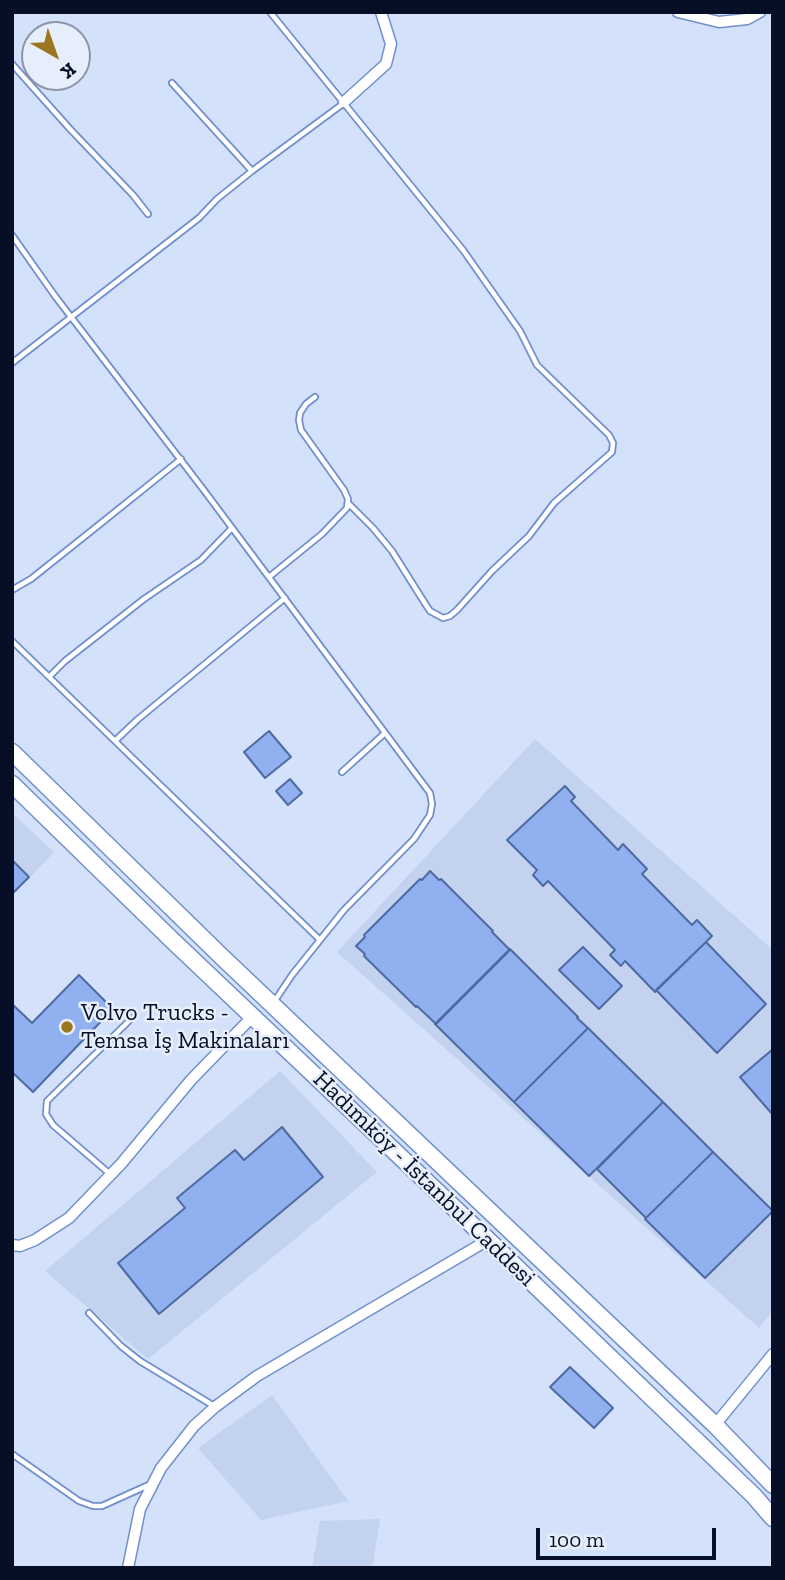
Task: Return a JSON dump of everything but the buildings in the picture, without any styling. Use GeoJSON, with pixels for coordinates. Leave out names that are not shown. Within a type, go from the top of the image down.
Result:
{"type":"FeatureCollection","features":[{"type":"Feature","properties":{"kind":"main road","name":"Hadımköy - İstanbul Caddesi"},"geometry":{"type":"LineString","coordinates":[[12,752],[715,1425],[773,1485]]}},
{"type":"Feature","properties":{"kind":"main road","name":"Hadımköy - İstanbul Caddesi"},"geometry":{"type":"LineString","coordinates":[[12,784],[754,1496],[773,1518]]}},
{"type":"Feature","properties":{"kind":"street"},"geometry":{"type":"LineString","coordinates":[[344,102],[386,64],[391,44],[382,12]]}},
{"type":"Feature","properties":{"kind":"street"},"geometry":{"type":"LineString","coordinates":[[678,12],[719,22],[747,19],[760,12]]}},
{"type":"Feature","properties":{"kind":"street"},"geometry":{"type":"LineString","coordinates":[[13,1246],[35,1240],[69,1218],[110,1175],[191,1080],[253,1016]]}},
{"type":"Feature","properties":{"kind":"street"},"geometry":{"type":"LineString","coordinates":[[128,1568],[140,1509],[161,1468],[194,1426],[257,1376],[488,1240]]}},
{"type":"Feature","properties":{"kind":"street"},"geometry":{"type":"LineString","coordinates":[[715,1425],[773,1354]]}},
{"type":"Feature","properties":{"kind":"lane"},"geometry":{"type":"LineString","coordinates":[[270,12],[463,250],[520,331],[537,365],[609,435],[613,443],[612,452],[554,503],[529,536],[492,571],[457,610],[443,618],[430,611],[392,551],[348,503],[344,490],[301,430],[300,413],[315,397]]}},
{"type":"Feature","properties":{"kind":"lane"},"geometry":{"type":"LineString","coordinates":[[12,64],[134,195],[148,214]]}},
{"type":"Feature","properties":{"kind":"lane"},"geometry":{"type":"LineString","coordinates":[[172,83],[252,172]]}},
{"type":"Feature","properties":{"kind":"lane"},"geometry":{"type":"LineString","coordinates":[[12,363],[199,218],[217,199],[344,102]]}},
{"type":"Feature","properties":{"kind":"lane"},"geometry":{"type":"LineString","coordinates":[[12,235],[419,779],[428,787],[432,798],[432,810],[428,820],[415,839],[344,910],[292,975],[273,1004]]}},
{"type":"Feature","properties":{"kind":"lane"},"geometry":{"type":"LineString","coordinates":[[12,590],[30,579],[181,459]]}},
{"type":"Feature","properties":{"kind":"lane"},"geometry":{"type":"LineString","coordinates":[[270,577],[322,534],[345,512],[348,503]]}},
{"type":"Feature","properties":{"kind":"lane"},"geometry":{"type":"LineString","coordinates":[[49,677],[65,661],[144,599],[201,560],[232,528]]}},
{"type":"Feature","properties":{"kind":"lane"},"geometry":{"type":"LineString","coordinates":[[115,741],[285,598]]}},
{"type":"Feature","properties":{"kind":"lane"},"geometry":{"type":"LineString","coordinates":[[12,641],[320,940]]}},
{"type":"Feature","properties":{"kind":"lane"},"geometry":{"type":"LineString","coordinates":[[342,772],[385,733]]}},
{"type":"Feature","properties":{"kind":"lane"},"geometry":{"type":"LineString","coordinates":[[110,1175],[53,1125],[46,1114],[47,1101],[132,1018]]}},
{"type":"Feature","properties":{"kind":"lane"},"geometry":{"type":"LineString","coordinates":[[89,1313],[140,1361],[215,1407]]}},
{"type":"Feature","properties":{"kind":"lane"},"geometry":{"type":"LineString","coordinates":[[12,1454],[79,1500],[93,1506],[102,1506],[154,1483]]}},
{"type":"Feature","properties":{"kind":"shaded area"},"geometry":{"type":"Polygon","coordinates":[[[535,739],[773,950],[773,1310],[759,1328],[337,952],[535,739]]]}},
{"type":"Feature","properties":{"kind":"shaded area"},"geometry":{"type":"Polygon","coordinates":[[[12,813],[54,852],[12,896],[12,813]]]}},
{"type":"Feature","properties":{"kind":"shaded area"},"geometry":{"type":"Polygon","coordinates":[[[280,1071],[377,1172],[148,1359],[45,1271],[280,1071]]]}},
{"type":"Feature","properties":{"kind":"shaded area"},"geometry":{"type":"Polygon","coordinates":[[[272,1395],[348,1501],[261,1520],[198,1448],[272,1395]]]}},
{"type":"Feature","properties":{"kind":"shaded area"},"geometry":{"type":"Polygon","coordinates":[[[380,1519],[372,1568],[312,1568],[320,1521],[380,1519]]]}},
{"type":"Feature","properties":{"kind":"place","name":"Volvo Trucks - Temsa İş Makinaları"},"geometry":{"type":"Point","coordinates":[67,1027]}}]}
